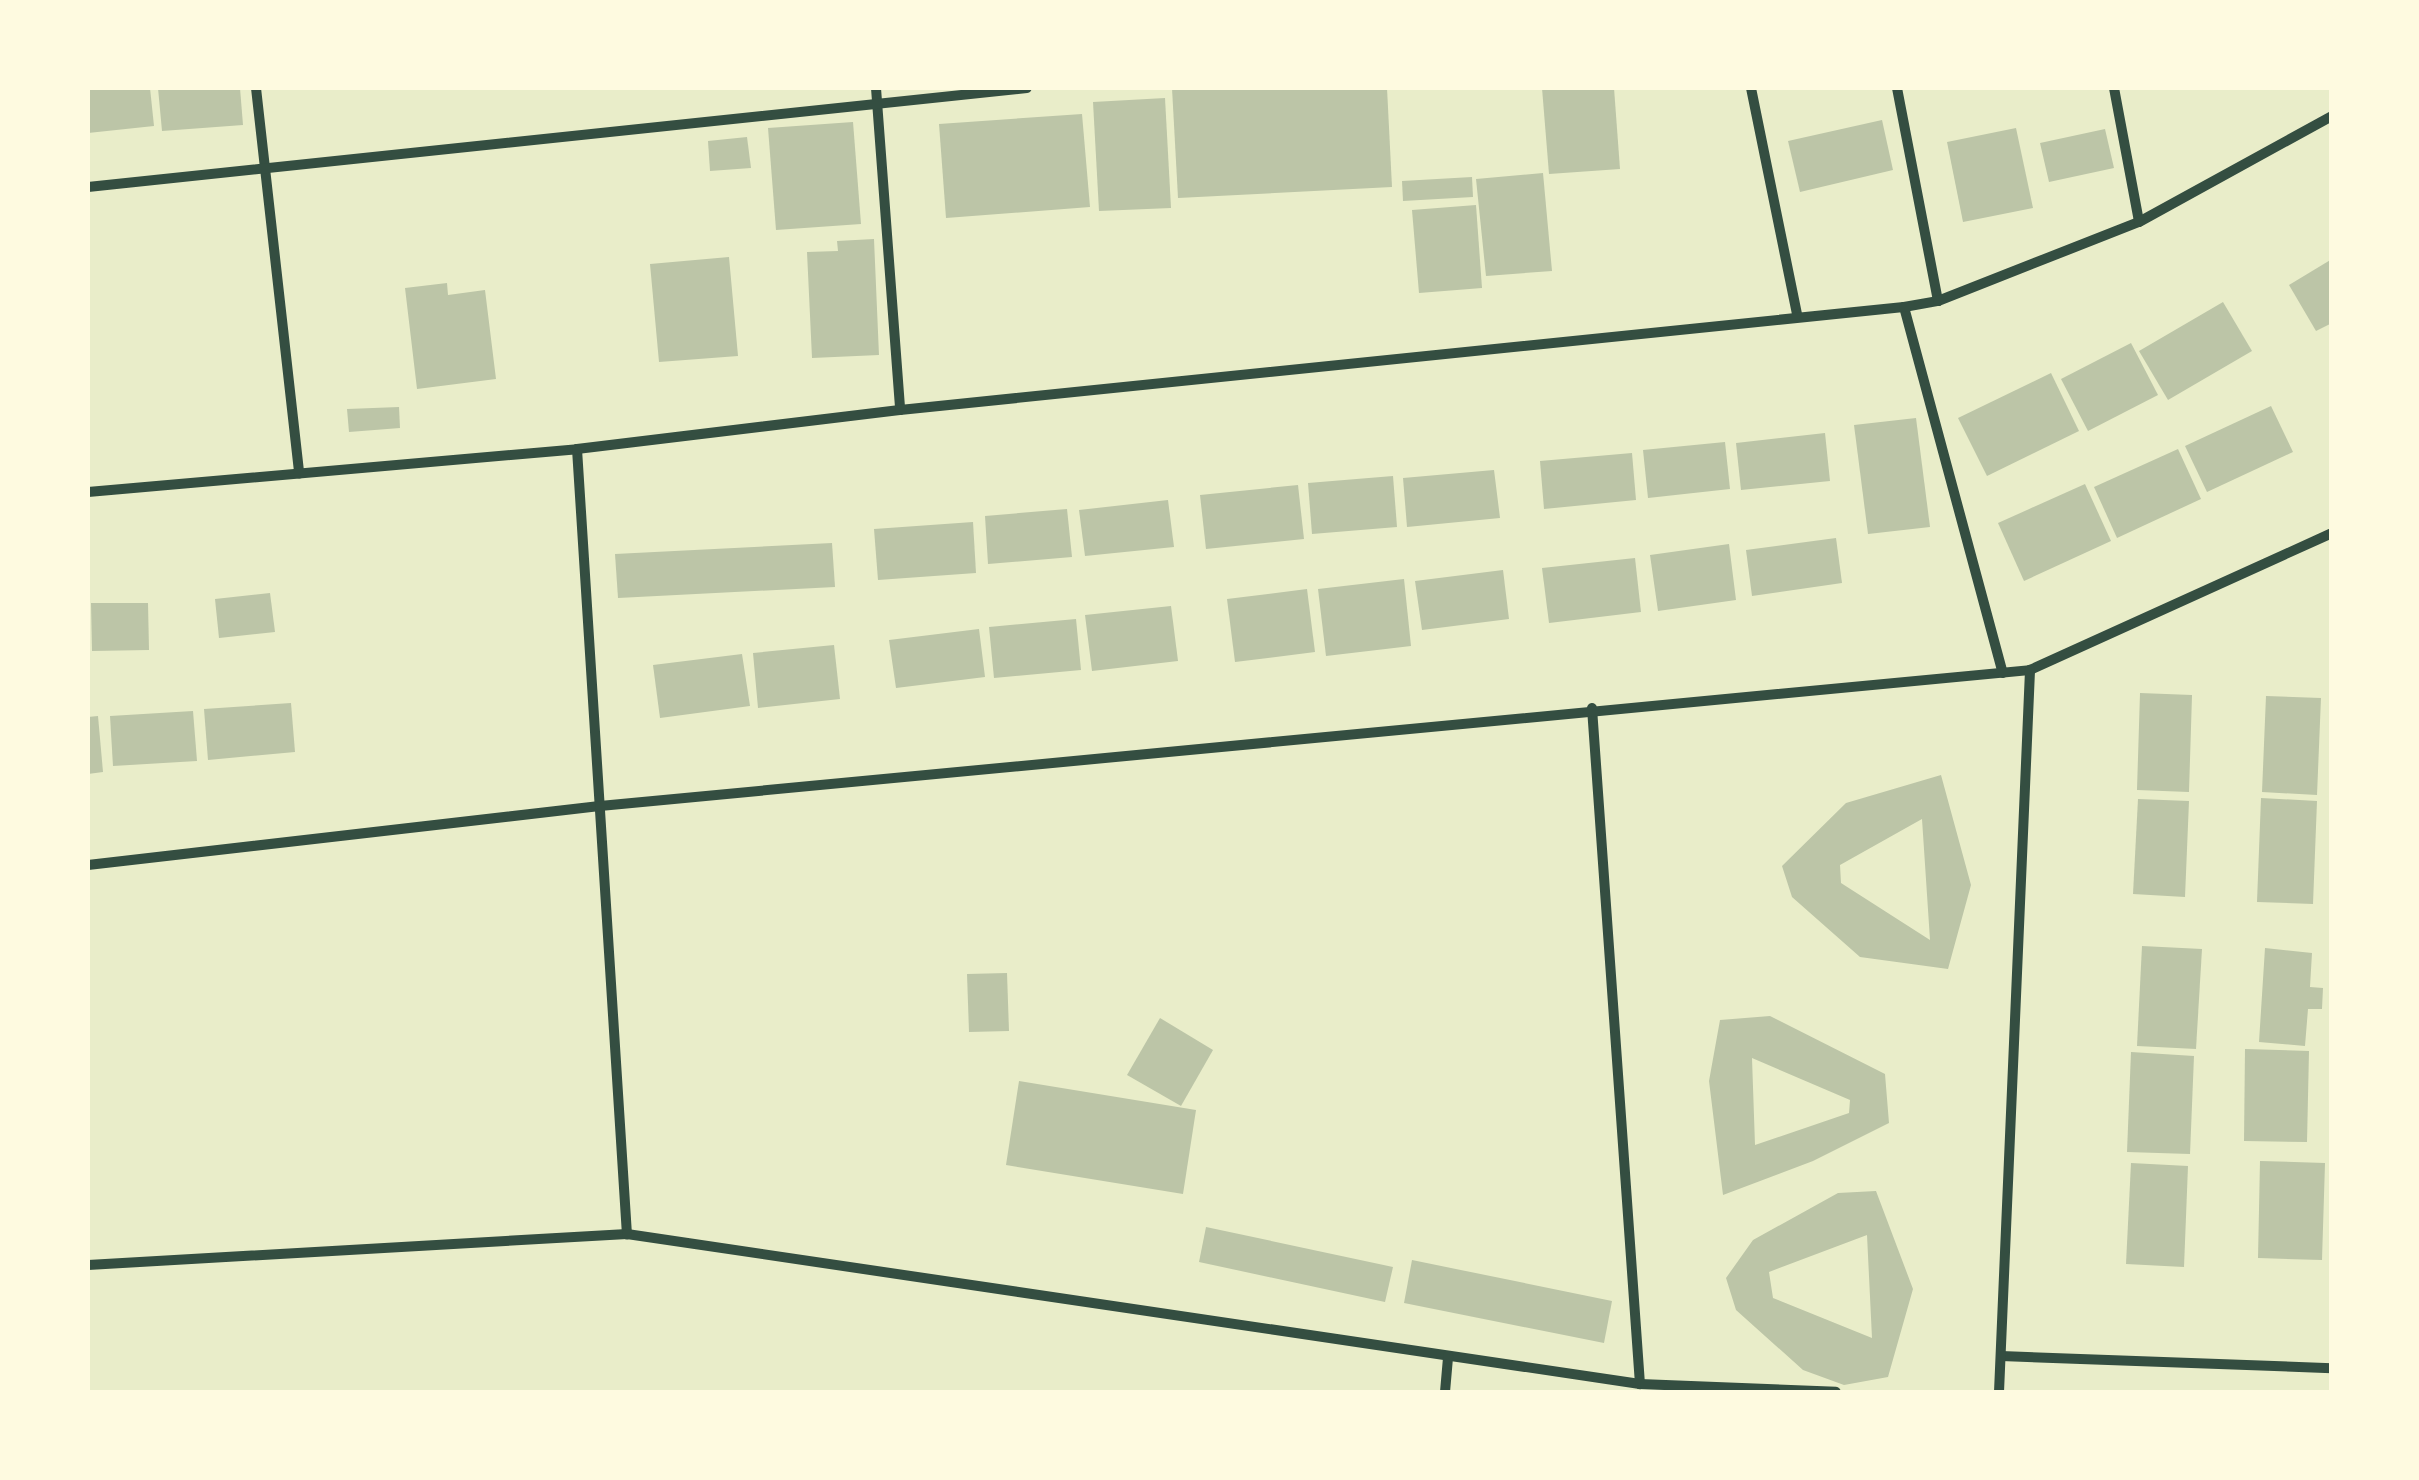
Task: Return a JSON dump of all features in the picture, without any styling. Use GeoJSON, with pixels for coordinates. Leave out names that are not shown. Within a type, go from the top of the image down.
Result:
{"type":"FeatureCollection","features":[{"type":"Feature","properties":{"kind":"street"},"geometry":{"type":"LineString","coordinates":[[256,88],[300,474]]}},
{"type":"Feature","properties":{"kind":"street"},"geometry":{"type":"LineString","coordinates":[[876,88],[900,410]]}},
{"type":"Feature","properties":{"kind":"street"},"geometry":{"type":"LineString","coordinates":[[88,187],[1027,88]]}},
{"type":"Feature","properties":{"kind":"street"},"geometry":{"type":"LineString","coordinates":[[1751,88],[1798,315]]}},
{"type":"Feature","properties":{"kind":"street"},"geometry":{"type":"LineString","coordinates":[[1898,88],[1938,301]]}},
{"type":"Feature","properties":{"kind":"street"},"geometry":{"type":"LineString","coordinates":[[2114,88],[2138,222]]}},
{"type":"Feature","properties":{"kind":"street"},"geometry":{"type":"LineString","coordinates":[[88,492],[577,450],[900,410],[1904,307],[1938,301],[2138,222],[2332,116]]}},
{"type":"Feature","properties":{"kind":"street"},"geometry":{"type":"LineString","coordinates":[[1904,307],[2003,673]]}},
{"type":"Feature","properties":{"kind":"street"},"geometry":{"type":"LineString","coordinates":[[577,450],[627,1234]]}},
{"type":"Feature","properties":{"kind":"street"},"geometry":{"type":"LineString","coordinates":[[88,865],[600,806],[1592,708],[2030,670],[2332,533]]}},
{"type":"Feature","properties":{"kind":"street"},"geometry":{"type":"LineString","coordinates":[[1999,1392],[2030,670]]}},
{"type":"Feature","properties":{"kind":"street"},"geometry":{"type":"LineString","coordinates":[[1592,708],[1640,1384]]}},
{"type":"Feature","properties":{"kind":"street"},"geometry":{"type":"LineString","coordinates":[[88,1265],[627,1234],[1640,1384],[1836,1392]]}},
{"type":"Feature","properties":{"kind":"street"},"geometry":{"type":"LineString","coordinates":[[1445,1392],[1448,1356]]}},
{"type":"Feature","properties":{"kind":"street"},"geometry":{"type":"LineString","coordinates":[[2002,1356],[2332,1368]]}},
{"type":"Feature","properties":{"kind":"building"},"geometry":{"type":"Polygon","coordinates":[[[88,88],[150,88],[154,126],[88,133],[88,88]]]}},
{"type":"Feature","properties":{"kind":"building"},"geometry":{"type":"Polygon","coordinates":[[[158,88],[240,88],[243,125],[162,131],[158,88]]]}},
{"type":"Feature","properties":{"kind":"building"},"geometry":{"type":"Polygon","coordinates":[[[1172,88],[1387,88],[1392,187],[1178,198],[1172,88]]]}},
{"type":"Feature","properties":{"kind":"building"},"geometry":{"type":"Polygon","coordinates":[[[1542,88],[1614,88],[1620,169],[1549,174],[1542,88]]]}},
{"type":"Feature","properties":{"kind":"building"},"geometry":{"type":"Polygon","coordinates":[[[1165,98],[1171,208],[1099,211],[1093,102],[1165,98]]]}},
{"type":"Feature","properties":{"kind":"building"},"geometry":{"type":"Polygon","coordinates":[[[1082,114],[1090,207],[946,218],[939,124],[1082,114]]]}},
{"type":"Feature","properties":{"kind":"building"},"geometry":{"type":"Polygon","coordinates":[[[1882,120],[1893,170],[1800,192],[1788,141],[1882,120]]]}},
{"type":"Feature","properties":{"kind":"building"},"geometry":{"type":"Polygon","coordinates":[[[853,122],[861,224],[776,230],[768,128],[853,122]]]}},
{"type":"Feature","properties":{"kind":"building"},"geometry":{"type":"Polygon","coordinates":[[[2016,128],[2033,208],[1963,222],[1947,142],[2016,128]]]}},
{"type":"Feature","properties":{"kind":"building"},"geometry":{"type":"Polygon","coordinates":[[[2105,129],[2114,168],[2049,182],[2040,143],[2105,129]]]}},
{"type":"Feature","properties":{"kind":"building"},"geometry":{"type":"Polygon","coordinates":[[[747,137],[751,168],[710,171],[708,141],[747,137]]]}},
{"type":"Feature","properties":{"kind":"building"},"geometry":{"type":"Polygon","coordinates":[[[1543,173],[1552,271],[1486,276],[1476,179],[1543,173]]]}},
{"type":"Feature","properties":{"kind":"building"},"geometry":{"type":"Polygon","coordinates":[[[1472,177],[1473,197],[1403,201],[1402,181],[1472,177]]]}},
{"type":"Feature","properties":{"kind":"building"},"geometry":{"type":"Polygon","coordinates":[[[1476,205],[1482,288],[1419,293],[1412,210],[1476,205]]]}},
{"type":"Feature","properties":{"kind":"building"},"geometry":{"type":"Polygon","coordinates":[[[874,239],[879,355],[812,358],[807,252],[838,251],[837,241],[874,239]]]}},
{"type":"Feature","properties":{"kind":"building"},"geometry":{"type":"Polygon","coordinates":[[[729,257],[738,356],[659,362],[650,264],[729,257]]]}},
{"type":"Feature","properties":{"kind":"building"},"geometry":{"type":"Polygon","coordinates":[[[2332,259],[2332,323],[2316,331],[2289,285],[2332,259]]]}},
{"type":"Feature","properties":{"kind":"building"},"geometry":{"type":"Polygon","coordinates":[[[447,283],[448,295],[485,290],[496,379],[417,389],[405,288],[447,283]]]}},
{"type":"Feature","properties":{"kind":"building"},"geometry":{"type":"Polygon","coordinates":[[[2223,302],[2252,351],[2168,400],[2139,351],[2223,302]]]}},
{"type":"Feature","properties":{"kind":"building"},"geometry":{"type":"Polygon","coordinates":[[[2131,343],[2158,395],[2088,431],[2061,379],[2131,343]]]}},
{"type":"Feature","properties":{"kind":"building"},"geometry":{"type":"Polygon","coordinates":[[[2051,373],[2079,431],[1987,476],[1958,418],[2051,373]]]}},
{"type":"Feature","properties":{"kind":"building"},"geometry":{"type":"Polygon","coordinates":[[[2271,406],[2293,452],[2207,492],[2185,446],[2271,406]]]}},
{"type":"Feature","properties":{"kind":"building"},"geometry":{"type":"Polygon","coordinates":[[[399,407],[400,428],[349,432],[347,409],[399,407]]]}},
{"type":"Feature","properties":{"kind":"building"},"geometry":{"type":"Polygon","coordinates":[[[1916,418],[1930,527],[1868,534],[1854,425],[1916,418]]]}},
{"type":"Feature","properties":{"kind":"building"},"geometry":{"type":"Polygon","coordinates":[[[1825,433],[1830,481],[1741,490],[1736,443],[1825,433]]]}},
{"type":"Feature","properties":{"kind":"building"},"geometry":{"type":"Polygon","coordinates":[[[1725,442],[1730,489],[1648,498],[1643,450],[1725,442]]]}},
{"type":"Feature","properties":{"kind":"building"},"geometry":{"type":"Polygon","coordinates":[[[2178,449],[2201,499],[2117,538],[2094,487],[2178,449]]]}},
{"type":"Feature","properties":{"kind":"building"},"geometry":{"type":"Polygon","coordinates":[[[1632,453],[1636,500],[1544,509],[1540,461],[1632,453]]]}},
{"type":"Feature","properties":{"kind":"building"},"geometry":{"type":"Polygon","coordinates":[[[1494,470],[1500,518],[1407,527],[1403,478],[1494,470]]]}},
{"type":"Feature","properties":{"kind":"building"},"geometry":{"type":"Polygon","coordinates":[[[1393,476],[1397,527],[1312,534],[1308,483],[1393,476]]]}},
{"type":"Feature","properties":{"kind":"building"},"geometry":{"type":"Polygon","coordinates":[[[2085,484],[2111,541],[2024,581],[1998,523],[2085,484]]]}},
{"type":"Feature","properties":{"kind":"building"},"geometry":{"type":"Polygon","coordinates":[[[1298,485],[1304,539],[1206,549],[1200,495],[1298,485]]]}},
{"type":"Feature","properties":{"kind":"building"},"geometry":{"type":"Polygon","coordinates":[[[1168,500],[1174,547],[1085,556],[1079,510],[1168,500]]]}},
{"type":"Feature","properties":{"kind":"building"},"geometry":{"type":"Polygon","coordinates":[[[1067,509],[1072,557],[988,564],[985,516],[1067,509]]]}},
{"type":"Feature","properties":{"kind":"building"},"geometry":{"type":"Polygon","coordinates":[[[973,522],[976,573],[878,580],[874,529],[973,522]]]}},
{"type":"Feature","properties":{"kind":"building"},"geometry":{"type":"Polygon","coordinates":[[[1836,538],[1842,583],[1752,596],[1746,550],[1836,538]]]}},
{"type":"Feature","properties":{"kind":"building"},"geometry":{"type":"Polygon","coordinates":[[[832,543],[835,587],[618,598],[615,554],[832,543]]]}},
{"type":"Feature","properties":{"kind":"building"},"geometry":{"type":"Polygon","coordinates":[[[1729,544],[1736,600],[1658,611],[1650,555],[1729,544]]]}},
{"type":"Feature","properties":{"kind":"building"},"geometry":{"type":"Polygon","coordinates":[[[1635,558],[1641,612],[1549,623],[1542,568],[1635,558]]]}},
{"type":"Feature","properties":{"kind":"building"},"geometry":{"type":"Polygon","coordinates":[[[1503,570],[1509,619],[1422,630],[1415,581],[1503,570]]]}},
{"type":"Feature","properties":{"kind":"building"},"geometry":{"type":"Polygon","coordinates":[[[1404,579],[1411,646],[1326,656],[1318,589],[1404,579]]]}},
{"type":"Feature","properties":{"kind":"building"},"geometry":{"type":"Polygon","coordinates":[[[1307,589],[1315,652],[1235,662],[1227,599],[1307,589]]]}},
{"type":"Feature","properties":{"kind":"building"},"geometry":{"type":"Polygon","coordinates":[[[270,593],[275,632],[219,638],[215,599],[270,593]]]}},
{"type":"Feature","properties":{"kind":"building"},"geometry":{"type":"Polygon","coordinates":[[[91,603],[148,603],[149,650],[92,651],[91,603]]]}},
{"type":"Feature","properties":{"kind":"building"},"geometry":{"type":"Polygon","coordinates":[[[1171,606],[1178,661],[1092,671],[1085,615],[1171,606]]]}},
{"type":"Feature","properties":{"kind":"building"},"geometry":{"type":"Polygon","coordinates":[[[1076,619],[1081,670],[994,678],[989,627],[1076,619]]]}},
{"type":"Feature","properties":{"kind":"building"},"geometry":{"type":"Polygon","coordinates":[[[979,629],[985,677],[896,688],[889,640],[979,629]]]}},
{"type":"Feature","properties":{"kind":"building"},"geometry":{"type":"Polygon","coordinates":[[[834,645],[840,699],[758,708],[753,653],[834,645]]]}},
{"type":"Feature","properties":{"kind":"building"},"geometry":{"type":"Polygon","coordinates":[[[742,654],[750,706],[660,718],[653,665],[742,654]]]}},
{"type":"Feature","properties":{"kind":"building"},"geometry":{"type":"Polygon","coordinates":[[[2140,693],[2192,695],[2189,792],[2137,790],[2140,693]]]}},
{"type":"Feature","properties":{"kind":"building"},"geometry":{"type":"Polygon","coordinates":[[[2266,696],[2321,698],[2317,795],[2262,792],[2266,696]]]}},
{"type":"Feature","properties":{"kind":"building"},"geometry":{"type":"Polygon","coordinates":[[[291,703],[295,752],[208,760],[204,709],[291,703]]]}},
{"type":"Feature","properties":{"kind":"building"},"geometry":{"type":"Polygon","coordinates":[[[193,711],[197,761],[113,766],[110,716],[193,711]]]}},
{"type":"Feature","properties":{"kind":"building"},"geometry":{"type":"Polygon","coordinates":[[[98,716],[103,772],[88,774],[88,717],[98,716]]]}},
{"type":"Feature","properties":{"kind":"building"},"geometry":{"type":"Polygon","coordinates":[[[1941,775],[1971,885],[1948,969],[1860,957],[1792,897],[1782,866],[1846,803],[1941,775]],[[1922,819],[1840,865],[1841,883],[1930,940],[1922,819]]]}},
{"type":"Feature","properties":{"kind":"building"},"geometry":{"type":"Polygon","coordinates":[[[2261,798],[2317,801],[2313,904],[2257,902],[2261,798]]]}},
{"type":"Feature","properties":{"kind":"building"},"geometry":{"type":"Polygon","coordinates":[[[2138,799],[2189,801],[2185,897],[2133,894],[2138,799]]]}},
{"type":"Feature","properties":{"kind":"building"},"geometry":{"type":"Polygon","coordinates":[[[2142,946],[2202,949],[2196,1049],[2137,1046],[2142,946]]]}},
{"type":"Feature","properties":{"kind":"building"},"geometry":{"type":"Polygon","coordinates":[[[2265,948],[2312,953],[2310,987],[2323,988],[2322,1009],[2308,1009],[2305,1046],[2259,1042],[2265,948]]]}},
{"type":"Feature","properties":{"kind":"building"},"geometry":{"type":"Polygon","coordinates":[[[1007,973],[1009,1031],[969,1032],[967,974],[1007,973]]]}},
{"type":"Feature","properties":{"kind":"building"},"geometry":{"type":"Polygon","coordinates":[[[1770,1016],[1885,1074],[1889,1123],[1813,1161],[1723,1195],[1709,1081],[1720,1020],[1770,1016]],[[1752,1058],[1755,1145],[1849,1113],[1850,1100],[1752,1058]]]}},
{"type":"Feature","properties":{"kind":"building"},"geometry":{"type":"Polygon","coordinates":[[[1160,1018],[1213,1050],[1181,1106],[1127,1075],[1160,1018]]]}},
{"type":"Feature","properties":{"kind":"building"},"geometry":{"type":"Polygon","coordinates":[[[2245,1049],[2309,1051],[2307,1142],[2244,1141],[2245,1049]]]}},
{"type":"Feature","properties":{"kind":"building"},"geometry":{"type":"Polygon","coordinates":[[[2131,1052],[2194,1056],[2190,1154],[2127,1152],[2131,1052]]]}},
{"type":"Feature","properties":{"kind":"building"},"geometry":{"type":"Polygon","coordinates":[[[1019,1081],[1196,1110],[1183,1194],[1006,1165],[1019,1081]]]}},
{"type":"Feature","properties":{"kind":"building"},"geometry":{"type":"Polygon","coordinates":[[[2260,1161],[2325,1163],[2322,1260],[2258,1258],[2260,1161]]]}},
{"type":"Feature","properties":{"kind":"building"},"geometry":{"type":"Polygon","coordinates":[[[2131,1163],[2188,1166],[2184,1267],[2126,1264],[2131,1163]]]}},
{"type":"Feature","properties":{"kind":"building"},"geometry":{"type":"Polygon","coordinates":[[[1876,1191],[1913,1289],[1888,1377],[1844,1385],[1803,1370],[1736,1310],[1726,1278],[1753,1240],[1838,1193],[1876,1191]],[[1867,1235],[1769,1272],[1773,1298],[1872,1338],[1867,1235]]]}},
{"type":"Feature","properties":{"kind":"building"},"geometry":{"type":"Polygon","coordinates":[[[1206,1227],[1393,1267],[1385,1302],[1199,1262],[1206,1227]]]}},
{"type":"Feature","properties":{"kind":"building"},"geometry":{"type":"Polygon","coordinates":[[[1412,1260],[1612,1301],[1604,1343],[1404,1303],[1412,1260]]]}}]}
